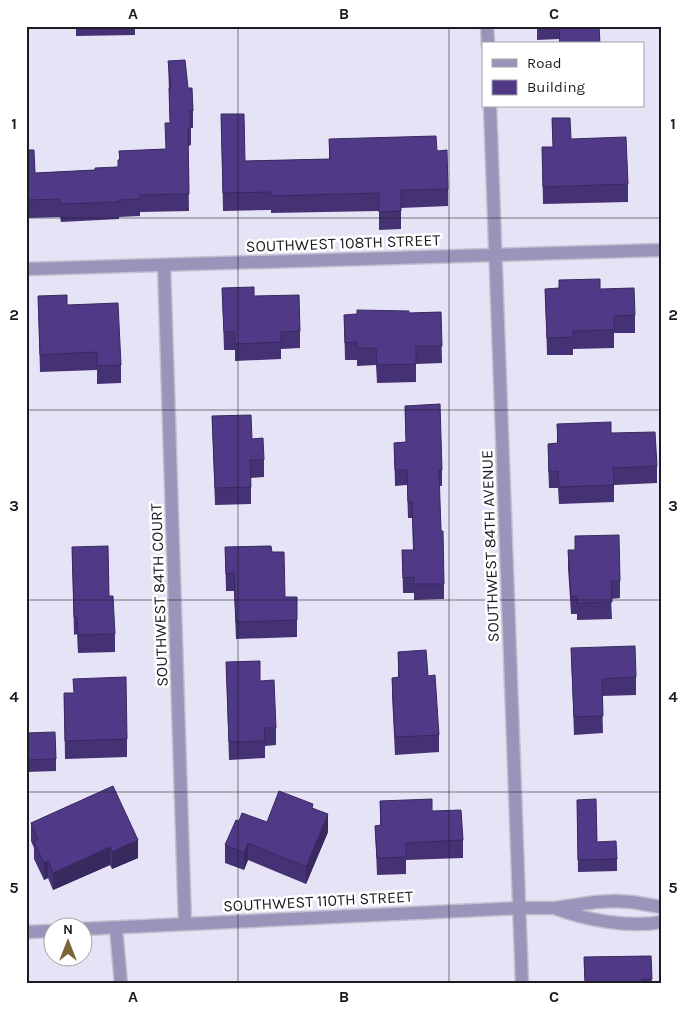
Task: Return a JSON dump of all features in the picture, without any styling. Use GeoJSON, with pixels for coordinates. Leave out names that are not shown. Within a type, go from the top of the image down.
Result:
{"type":"FeatureCollection","features":[{"type":"Feature","properties":{"kind":"street"},"geometry":{"type":"LineString","coordinates":[[487,26],[488,42]]}},
{"type":"Feature","properties":{"kind":"street","name":"SOUTHWEST 84TH AVENUE"},"geometry":{"type":"LineString","coordinates":[[490,108],[522,984]]}},
{"type":"Feature","properties":{"kind":"street","name":"SOUTHWEST 108TH STREET"},"geometry":{"type":"LineString","coordinates":[[26,269],[661,250]]}},
{"type":"Feature","properties":{"kind":"street","name":"SOUTHWEST 84TH COURT"},"geometry":{"type":"LineString","coordinates":[[164,265],[185,924]]}},
{"type":"Feature","properties":{"kind":"street","name":"SOUTHWEST 110TH STREET"},"geometry":{"type":"LineString","coordinates":[[92,929],[520,908],[555,908],[614,901],[661,907]]}},
{"type":"Feature","properties":{"kind":"street","name":"SOUTHWEST 110TH STREET"},"geometry":{"type":"LineString","coordinates":[[555,908],[576,916],[625,923],[652,924],[661,922]]}},
{"type":"Feature","properties":{"kind":"street"},"geometry":{"type":"LineString","coordinates":[[116,928],[121,984]]}},
{"type":"Feature","properties":{"kind":"street"},"geometry":{"type":"LineString","coordinates":[[26,932],[42,931]]}},
{"type":"Feature","properties":{"kind":"building"},"geometry":{"type":"Polygon","coordinates":[[[559,26],[599,26],[600,42],[560,42],[559,26]]]}},
{"type":"Feature","properties":{"kind":"building"},"geometry":{"type":"Polygon","coordinates":[[[185,60],[188,88],[192,88],[193,111],[190,111],[191,128],[188,128],[189,194],[140,195],[140,199],[119,200],[119,202],[61,204],[60,199],[26,200],[26,150],[34,150],[35,173],[118,167],[118,160],[120,160],[119,151],[166,149],[165,123],[170,123],[169,88],[171,88],[168,61],[185,60]]]}},
{"type":"Feature","properties":{"kind":"building"},"geometry":{"type":"Polygon","coordinates":[[[221,114],[244,114],[245,161],[330,159],[329,139],[436,136],[437,151],[447,150],[448,189],[401,190],[401,211],[379,212],[379,193],[271,196],[271,192],[223,193],[221,114]]]}},
{"type":"Feature","properties":{"kind":"building"},"geometry":{"type":"Polygon","coordinates":[[[552,118],[570,118],[571,139],[626,137],[628,184],[543,187],[542,147],[553,147],[552,118]]]}},
{"type":"Feature","properties":{"kind":"building"},"geometry":{"type":"Polygon","coordinates":[[[600,279],[600,289],[634,288],[635,315],[614,316],[614,330],[573,331],[573,337],[547,338],[545,289],[559,288],[559,280],[600,279]]]}},
{"type":"Feature","properties":{"kind":"building"},"geometry":{"type":"Polygon","coordinates":[[[254,287],[254,296],[299,295],[300,331],[281,332],[281,342],[235,344],[235,332],[224,332],[222,288],[254,287]]]}},
{"type":"Feature","properties":{"kind":"building"},"geometry":{"type":"Polygon","coordinates":[[[67,295],[67,305],[118,303],[121,365],[97,366],[97,352],[40,355],[38,296],[67,295]]]}},
{"type":"Feature","properties":{"kind":"building"},"geometry":{"type":"Polygon","coordinates":[[[357,310],[409,311],[409,313],[441,312],[442,346],[416,346],[416,364],[377,365],[376,348],[357,348],[357,342],[345,343],[344,315],[357,314],[357,310]]]}},
{"type":"Feature","properties":{"kind":"building"},"geometry":{"type":"Polygon","coordinates":[[[440,404],[442,470],[439,471],[444,584],[414,584],[414,577],[403,578],[402,550],[414,550],[412,502],[408,502],[407,470],[395,470],[394,443],[406,442],[405,406],[440,404]]]}},
{"type":"Feature","properties":{"kind":"building"},"geometry":{"type":"Polygon","coordinates":[[[251,415],[252,439],[263,438],[264,460],[250,460],[251,487],[215,488],[212,416],[251,415]]]}},
{"type":"Feature","properties":{"kind":"building"},"geometry":{"type":"Polygon","coordinates":[[[611,422],[611,433],[655,432],[657,466],[613,468],[614,485],[559,487],[558,471],[549,472],[548,444],[558,443],[557,424],[611,422]]]}},
{"type":"Feature","properties":{"kind":"building"},"geometry":{"type":"Polygon","coordinates":[[[619,535],[620,581],[611,581],[612,602],[577,603],[577,596],[571,597],[568,550],[575,550],[575,536],[619,535]]]}},
{"type":"Feature","properties":{"kind":"building"},"geometry":{"type":"Polygon","coordinates":[[[108,546],[109,596],[113,596],[115,634],[78,635],[77,617],[74,617],[72,547],[108,546]]]}},
{"type":"Feature","properties":{"kind":"building"},"geometry":{"type":"Polygon","coordinates":[[[271,546],[272,552],[284,552],[285,597],[297,597],[297,620],[236,622],[234,573],[226,574],[225,547],[271,546]]]}},
{"type":"Feature","properties":{"kind":"building"},"geometry":{"type":"Polygon","coordinates":[[[635,646],[636,677],[602,679],[603,716],[574,717],[571,648],[635,646]]]}},
{"type":"Feature","properties":{"kind":"building"},"geometry":{"type":"Polygon","coordinates":[[[426,650],[428,676],[435,675],[439,735],[395,737],[392,678],[399,677],[398,652],[426,650]]]}},
{"type":"Feature","properties":{"kind":"building"},"geometry":{"type":"Polygon","coordinates":[[[260,661],[260,681],[274,680],[276,728],[264,728],[265,741],[229,742],[226,662],[260,661]]]}},
{"type":"Feature","properties":{"kind":"building"},"geometry":{"type":"Polygon","coordinates":[[[126,677],[127,739],[65,741],[64,693],[74,693],[73,679],[126,677]]]}},
{"type":"Feature","properties":{"kind":"building"},"geometry":{"type":"Polygon","coordinates":[[[55,732],[56,759],[26,760],[26,733],[55,732]]]}},
{"type":"Feature","properties":{"kind":"building"},"geometry":{"type":"Polygon","coordinates":[[[113,786],[138,840],[112,852],[110,847],[53,873],[48,861],[44,863],[34,842],[38,840],[31,823],[113,786]]]}},
{"type":"Feature","properties":{"kind":"building"},"geometry":{"type":"Polygon","coordinates":[[[279,791],[313,804],[312,808],[328,814],[306,867],[248,843],[244,853],[225,845],[236,820],[239,821],[242,813],[267,822],[279,791]]]}},
{"type":"Feature","properties":{"kind":"building"},"geometry":{"type":"Polygon","coordinates":[[[432,799],[432,811],[461,810],[463,840],[406,843],[406,857],[377,858],[375,826],[381,825],[380,801],[432,799]]]}},
{"type":"Feature","properties":{"kind":"building"},"geometry":{"type":"Polygon","coordinates":[[[596,799],[597,842],[616,841],[617,859],[578,860],[577,800],[596,799]]]}},
{"type":"Feature","properties":{"kind":"building"},"geometry":{"type":"Polygon","coordinates":[[[651,956],[652,979],[642,979],[642,984],[585,984],[584,957],[651,956]]]}}]}
